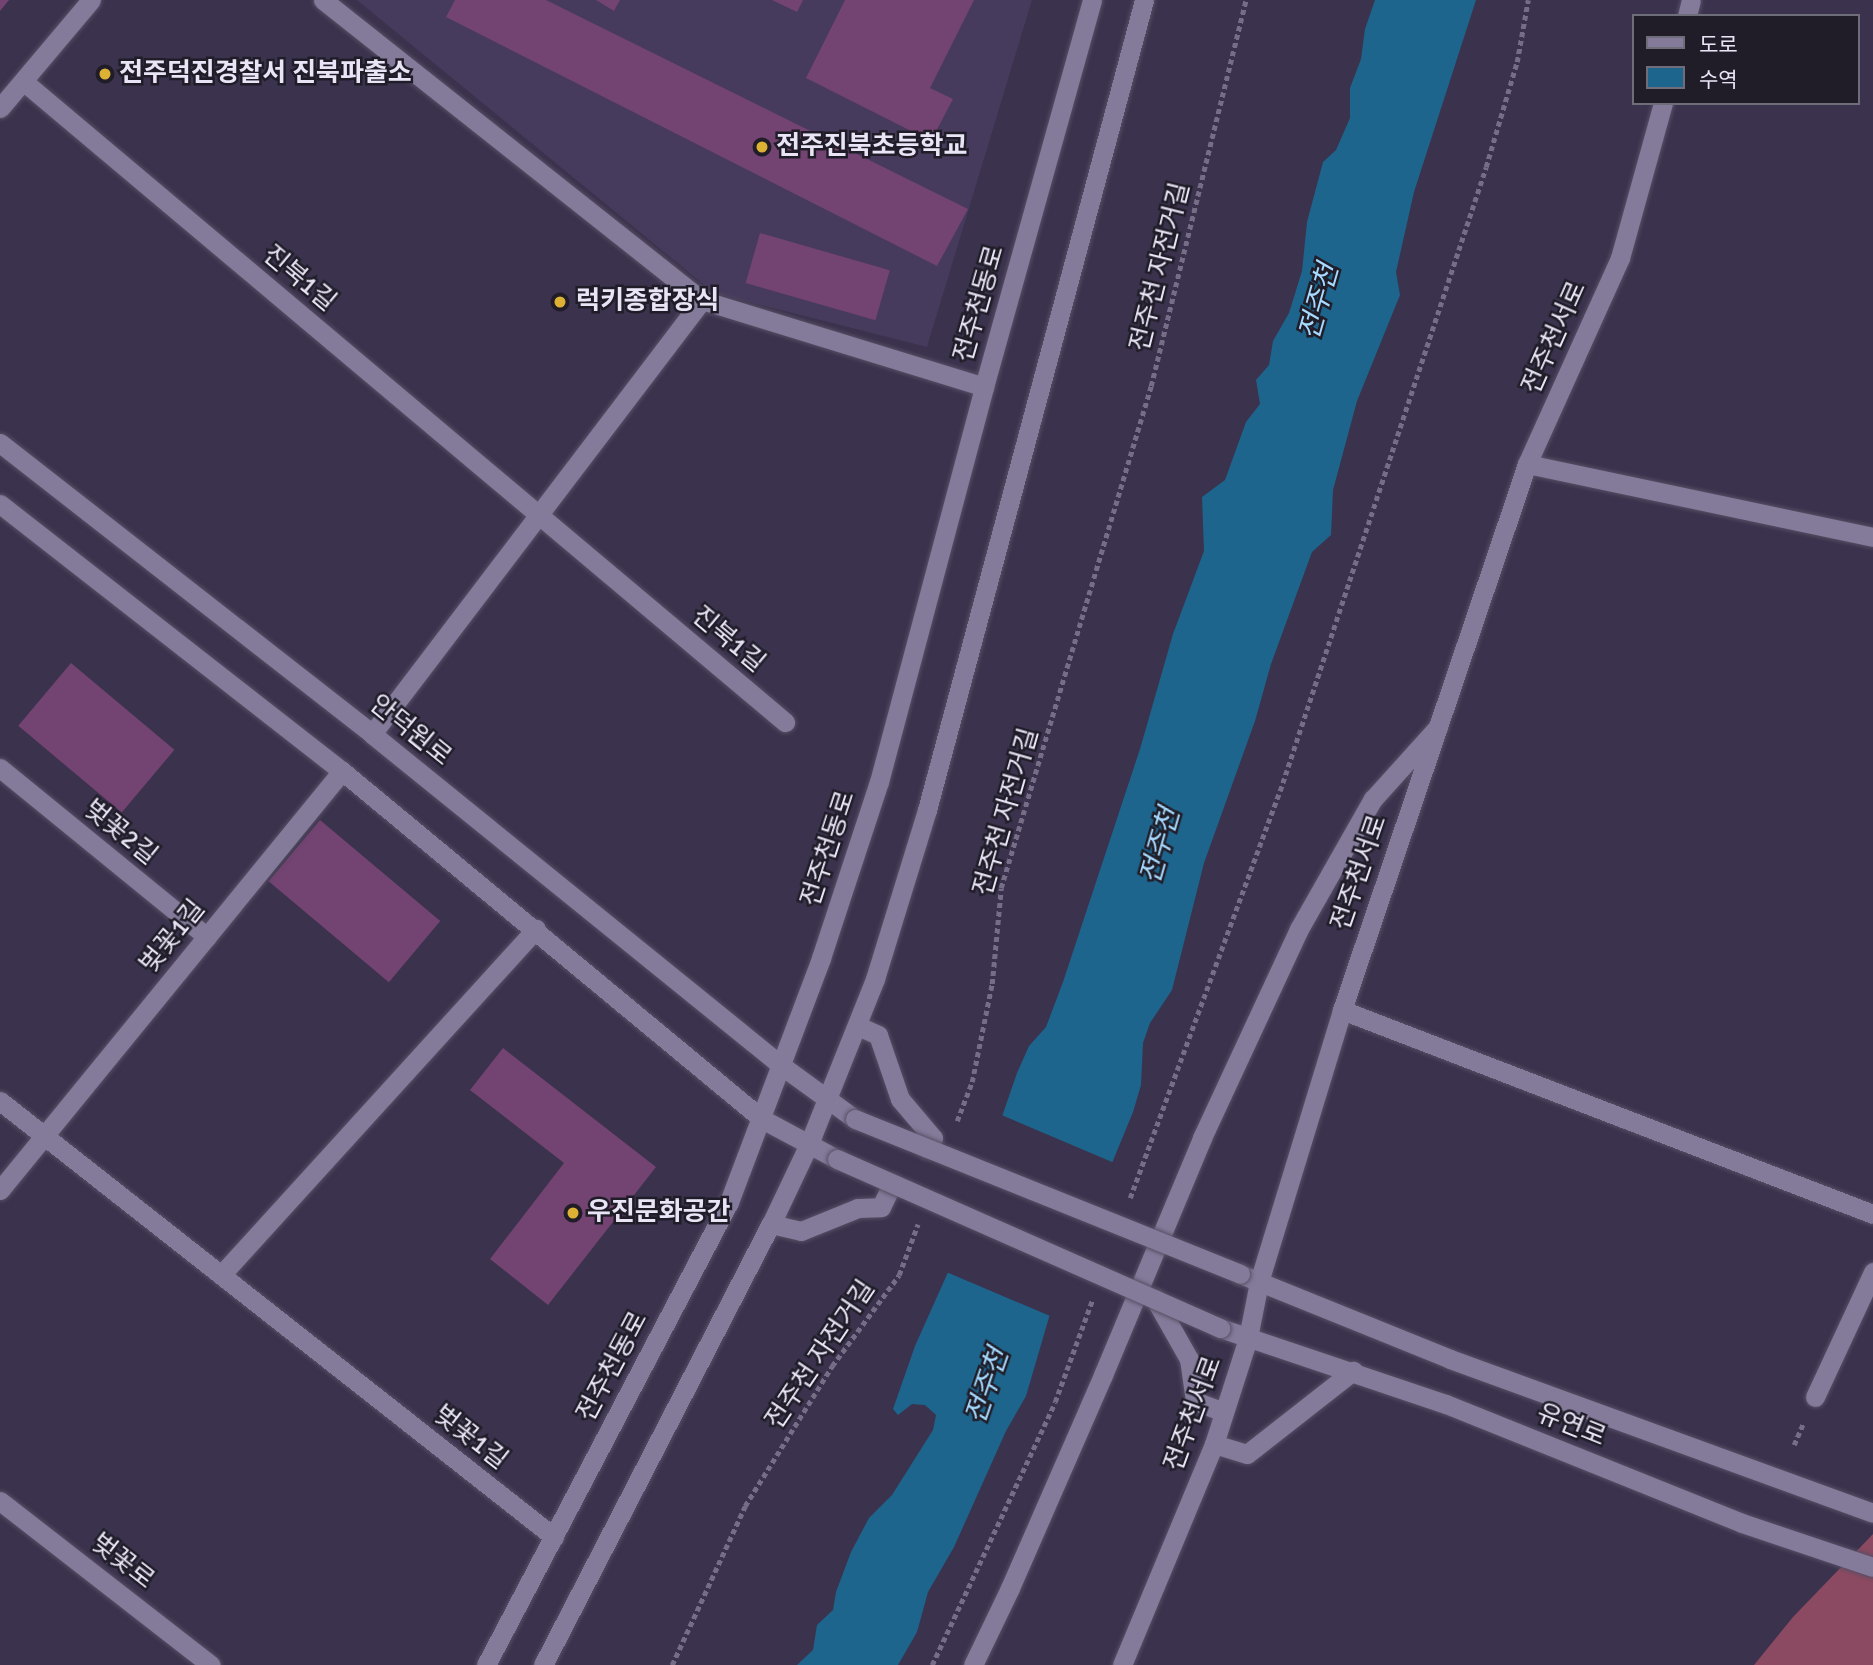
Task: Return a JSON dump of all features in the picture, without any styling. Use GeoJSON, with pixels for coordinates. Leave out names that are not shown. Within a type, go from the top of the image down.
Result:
{"type":"FeatureCollection","features":[{"type":"Feature","properties":{"kind":"street"},"geometry":{"type":"LineString","coordinates":[[0,108],[91,0]]}},
{"type":"Feature","properties":{"kind":"street"},"geometry":{"type":"LineString","coordinates":[[323,0],[702,300],[984,387]]}},
{"type":"Feature","properties":{"kind":"street","name":"전주천동로"},"geometry":{"type":"LineString","coordinates":[[486,1665],[729,1202],[782,1066],[879,782],[984,387],[1092,0]]}},
{"type":"Feature","properties":{"kind":"street"},"geometry":{"type":"LineString","coordinates":[[543,1665],[772,1224],[858,1026],[927,810],[1144,0]]}},
{"type":"Feature","properties":{"kind":"street","name":"진북1길"},"geometry":{"type":"LineString","coordinates":[[23,81],[785,722]]}},
{"type":"Feature","properties":{"kind":"street","name":"전주천서로"},"geometry":{"type":"LineString","coordinates":[[1122,1665],[1214,1444],[1248,1338],[1259,1282],[1342,1010],[1527,464],[1620,257],[1662,105]]}},
{"type":"Feature","properties":{"kind":"street"},"geometry":{"type":"LineString","coordinates":[[372,734],[540,517],[702,300]]}},
{"type":"Feature","properties":{"kind":"street","name":"안덕원로"},"geometry":{"type":"LineString","coordinates":[[0,443],[372,734],[782,1066],[855,1119],[927,1148]]}},
{"type":"Feature","properties":{"kind":"street"},"geometry":{"type":"LineString","coordinates":[[1527,464],[1873,537]]}},
{"type":"Feature","properties":{"kind":"street"},"geometry":{"type":"LineString","coordinates":[[0,505],[342,771],[536,929],[762,1119]]}},
{"type":"Feature","properties":{"kind":"street"},"geometry":{"type":"LineString","coordinates":[[973,1665],[1010,1588],[1103,1376],[1202,1138],[1299,929],[1373,799],[1438,727]]}},
{"type":"Feature","properties":{"kind":"street","name":"벚꽃2길"},"geometry":{"type":"LineString","coordinates":[[0,768],[207,937]]}},
{"type":"Feature","properties":{"kind":"street","name":"벚꽃1길"},"geometry":{"type":"LineString","coordinates":[[0,1190],[342,771]]}},
{"type":"Feature","properties":{"kind":"street"},"geometry":{"type":"LineString","coordinates":[[221,1275],[536,929]]}},
{"type":"Feature","properties":{"kind":"street"},"geometry":{"type":"LineString","coordinates":[[1342,1010],[1873,1214]]}},
{"type":"Feature","properties":{"kind":"street"},"geometry":{"type":"LineString","coordinates":[[858,1026],[878,1035],[900,1099],[933,1138],[927,1148]]}},
{"type":"Feature","properties":{"kind":"street"},"geometry":{"type":"LineString","coordinates":[[0,1101],[44,1136]]}},
{"type":"Feature","properties":{"kind":"street","name":"유연로"},"geometry":{"type":"LineString","coordinates":[[762,1119],[837,1159],[1220,1328],[1446,1404],[1742,1523],[1873,1567]]}},
{"type":"Feature","properties":{"kind":"street","name":"벚꽃1길"},"geometry":{"type":"LineString","coordinates":[[44,1136],[554,1537]]}},
{"type":"Feature","properties":{"kind":"street","name":"유연로"},"geometry":{"type":"LineString","coordinates":[[927,1148],[1450,1359],[1873,1513]]}},
{"type":"Feature","properties":{"kind":"street"},"geometry":{"type":"LineString","coordinates":[[772,1224],[801,1231],[858,1208],[881,1208],[892,1184]]}},
{"type":"Feature","properties":{"kind":"street"},"geometry":{"type":"LineString","coordinates":[[1815,1397],[1873,1272]]}},
{"type":"Feature","properties":{"kind":"street"},"geometry":{"type":"LineString","coordinates":[[1155,1299],[1189,1359],[1195,1401],[1224,1412]]}},
{"type":"Feature","properties":{"kind":"street"},"geometry":{"type":"LineString","coordinates":[[1214,1444],[1247,1454],[1353,1371]]}},
{"type":"Feature","properties":{"kind":"street","name":"벚꽃로"},"geometry":{"type":"LineString","coordinates":[[0,1501],[211,1665]]}},
{"type":"Feature","properties":{"kind":"path","name":"전주천 자전거길"},"geometry":{"type":"LineString","coordinates":[[952,1134],[972,1082],[990,997],[1001,888],[1151,386],[1246,0]]}},
{"type":"Feature","properties":{"kind":"path"},"geometry":{"type":"LineString","coordinates":[[1127,1207],[1280,791],[1486,167],[1517,62],[1528,0]]}},
{"type":"Feature","properties":{"kind":"path","name":"전주천 자전거길"},"geometry":{"type":"LineString","coordinates":[[672,1665],[745,1506],[832,1366],[899,1275],[923,1210]]}},
{"type":"Feature","properties":{"kind":"path"},"geometry":{"type":"LineString","coordinates":[[932,1665],[1055,1402],[1093,1298]]}},
{"type":"Feature","properties":{"kind":"shaded area","name":"전주진북초등학교"},"geometry":{"type":"Polygon","coordinates":[[[357,0],[1032,0],[927,347],[714,293],[357,0]]]}},
{"type":"Feature","properties":{"kind":"shaded area"},"geometry":{"type":"Polygon","coordinates":[[[1873,1534],[1873,1665],[1754,1665],[1793,1617],[1873,1534]]]}},
{"type":"Feature","properties":{"kind":"water","name":"전주천"},"geometry":{"type":"Polygon","coordinates":[[[1375,0],[1476,0],[1414,192],[1396,272],[1400,295],[1357,401],[1333,490],[1331,535],[1312,552],[1271,664],[1255,721],[1204,863],[1172,990],[1150,1023],[1143,1043],[1141,1085],[1133,1112],[1050,1314],[1026,1396],[1006,1431],[954,1547],[928,1592],[917,1632],[898,1665],[797,1665],[813,1650],[817,1625],[833,1610],[836,1592],[851,1552],[869,1518],[892,1495],[933,1430],[936,1415],[925,1405],[912,1404],[898,1415],[893,1409],[915,1346],[949,1270],[1017,1073],[1029,1046],[1046,1027],[1063,982],[1140,749],[1173,634],[1204,551],[1202,497],[1225,480],[1246,422],[1260,404],[1256,380],[1269,365],[1273,341],[1289,313],[1302,271],[1307,222],[1323,162],[1336,150],[1350,118],[1350,88],[1361,59],[1365,29],[1375,0]]]}},
{"type":"Feature","properties":{"kind":"pier"},"geometry":{"type":"Polygon","coordinates":[[[999,1114],[1115,1163],[1050,1316],[934,1267],[999,1114]]]}},
{"type":"Feature","properties":{"kind":"building"},"geometry":{"type":"Polygon","coordinates":[[[0,0],[9,0],[0,11],[0,0]]]}},
{"type":"Feature","properties":{"kind":"building"},"geometry":{"type":"Polygon","coordinates":[[[455,0],[546,0],[968,209],[937,266],[446,17],[455,0]]]}},
{"type":"Feature","properties":{"kind":"building"},"geometry":{"type":"Polygon","coordinates":[[[596,0],[620,0],[614,11],[596,0]]]}},
{"type":"Feature","properties":{"kind":"building"},"geometry":{"type":"Polygon","coordinates":[[[772,0],[803,0],[797,12],[772,0]]]}},
{"type":"Feature","properties":{"kind":"building"},"geometry":{"type":"Polygon","coordinates":[[[845,0],[974,0],[930,88],[953,99],[931,141],[806,78],[845,0]]]}},
{"type":"Feature","properties":{"kind":"building"},"geometry":{"type":"Polygon","coordinates":[[[760,233],[890,270],[875,320],[746,283],[760,233]]]}},
{"type":"Feature","properties":{"kind":"building"},"geometry":{"type":"Polygon","coordinates":[[[71,663],[174,750],[122,813],[18,726],[71,663]]]}},
{"type":"Feature","properties":{"kind":"building"},"geometry":{"type":"Polygon","coordinates":[[[320,820],[440,921],[389,982],[269,881],[320,820]]]}},
{"type":"Feature","properties":{"kind":"building","name":"우진문화공간"},"geometry":{"type":"Polygon","coordinates":[[[503,1048],[656,1167],[548,1305],[490,1259],[564,1163],[470,1090],[503,1048]]]}},
{"type":"Feature","properties":{"kind":"place","name":"전주덕진경찰서 진북파출소"},"geometry":{"type":"Point","coordinates":[105,74]}},
{"type":"Feature","properties":{"kind":"place","name":"전주진북초등학교"},"geometry":{"type":"Point","coordinates":[762,147]}},
{"type":"Feature","properties":{"kind":"place","name":"럭키종합장식"},"geometry":{"type":"Point","coordinates":[560,302]}},
{"type":"Feature","properties":{"kind":"place","name":"우진문화공간"},"geometry":{"type":"Point","coordinates":[573,1213]}}]}
